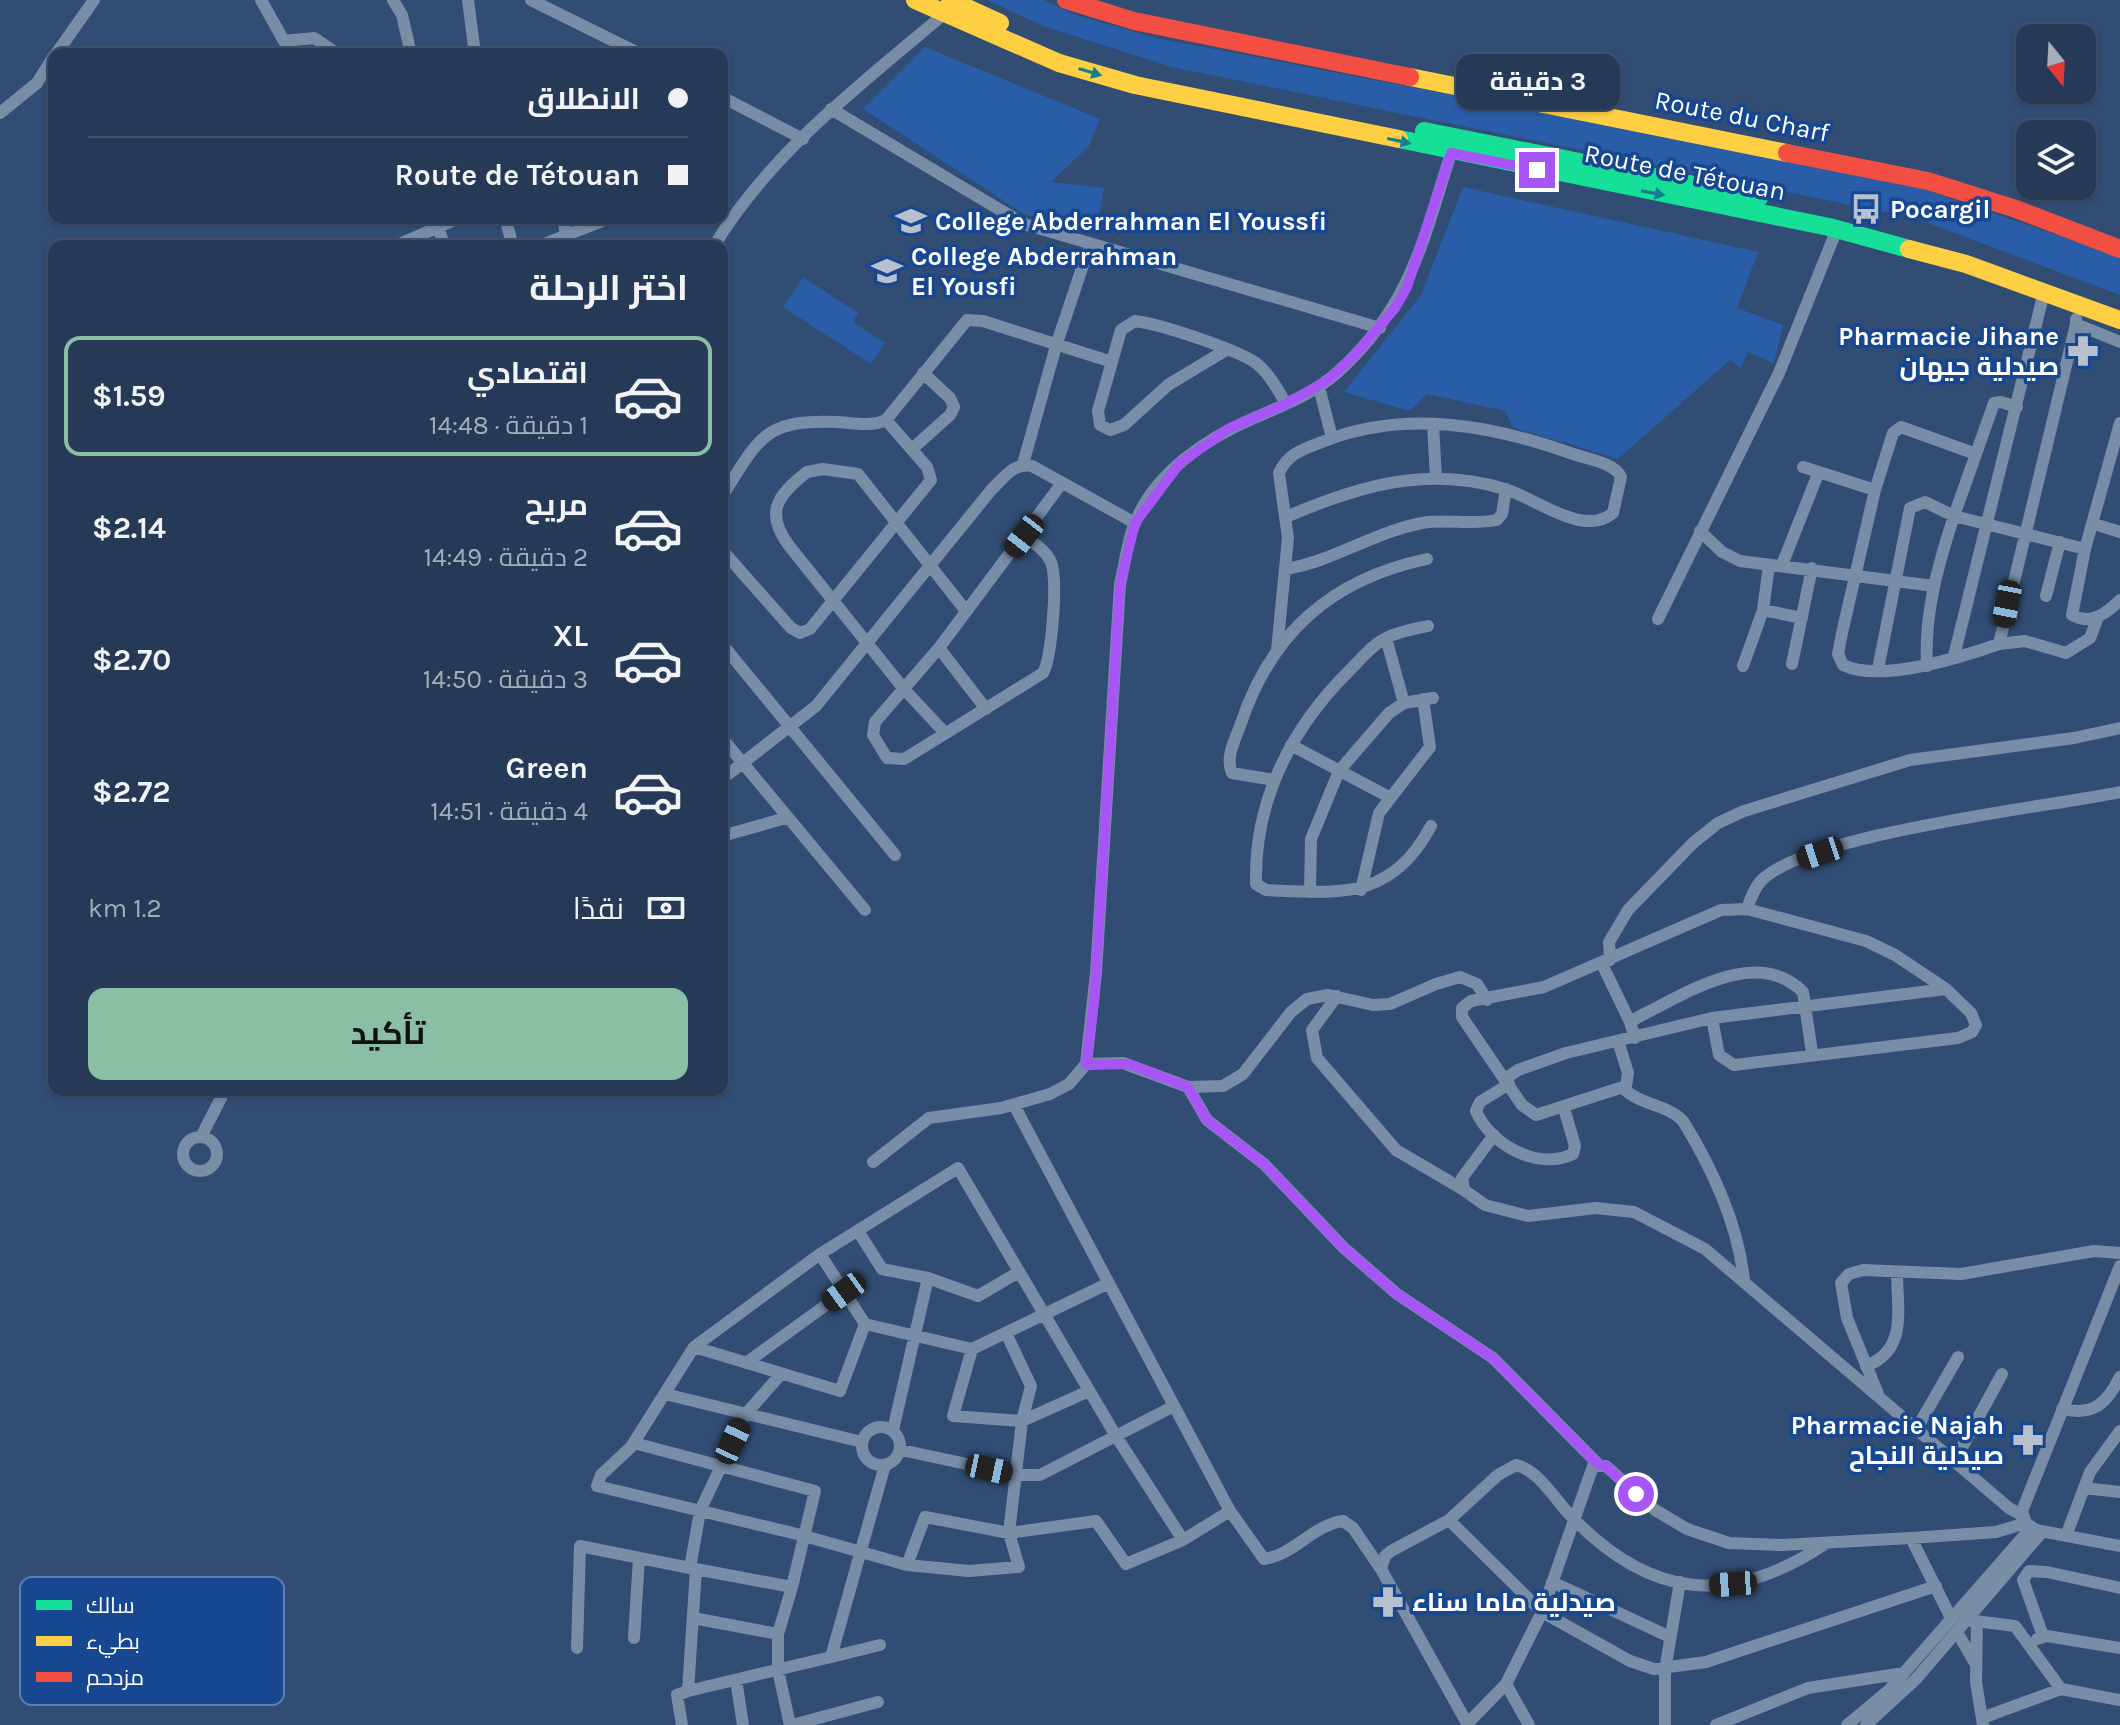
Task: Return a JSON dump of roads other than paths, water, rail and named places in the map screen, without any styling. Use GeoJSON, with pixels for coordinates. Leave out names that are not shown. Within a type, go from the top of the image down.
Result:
{"type":"FeatureCollection","features":[{"type":"Feature","properties":{"kind":"main road","name":"Route de Tétouan"},"geometry":{"type":"LineString","coordinates":[[915,0],[1142,72],[1855,218],[1967,249],[2120,305]]}},
{"type":"Feature","properties":{"kind":"main road","name":"Route du Charf"},"geometry":{"type":"LineString","coordinates":[[1066,0],[1134,21],[1218,39],[1928,181],[2016,209],[2120,249]]}},
{"type":"Feature","properties":{"kind":"main road","name":"Route de Tétouan"},"geometry":{"type":"LineString","coordinates":[[947,8],[1059,63],[1135,85],[1451,153],[1837,229],[1966,264],[2044,292],[2077,314],[2120,320]]}},
{"type":"Feature","properties":{"kind":"street"},"geometry":{"type":"LineString","coordinates":[[60,48],[94,0]]}},
{"type":"Feature","properties":{"kind":"street"},"geometry":{"type":"LineString","coordinates":[[261,0],[284,41],[314,38],[329,48]]}},
{"type":"Feature","properties":{"kind":"street"},"geometry":{"type":"LineString","coordinates":[[393,0],[402,15],[410,48]]}},
{"type":"Feature","properties":{"kind":"street"},"geometry":{"type":"LineString","coordinates":[[468,0],[474,48]]}},
{"type":"Feature","properties":{"kind":"street"},"geometry":{"type":"LineString","coordinates":[[531,0],[628,48]]}},
{"type":"Feature","properties":{"kind":"street"},"geometry":{"type":"LineString","coordinates":[[728,223],[762,180],[831,109],[947,8]]}},
{"type":"Feature","properties":{"kind":"street"},"geometry":{"type":"LineString","coordinates":[[0,113],[37,83],[48,66]]}},
{"type":"Feature","properties":{"kind":"street"},"geometry":{"type":"LineString","coordinates":[[728,100],[803,139]]}},
{"type":"Feature","properties":{"kind":"street"},"geometry":{"type":"LineString","coordinates":[[831,109],[1024,224],[1380,328]]}},
{"type":"Feature","properties":{"kind":"street"},"geometry":{"type":"LineString","coordinates":[[873,1162],[929,1118],[1014,1105],[1050,1094],[1069,1084],[1086,1064],[1094,1002],[1119,597],[1135,523],[1164,479],[1194,450],[1228,429],[1319,387],[1380,328],[1407,287],[1451,153]]}},
{"type":"Feature","properties":{"kind":"street"},"geometry":{"type":"LineString","coordinates":[[406,240],[434,224]]}},
{"type":"Feature","properties":{"kind":"street"},"geometry":{"type":"LineString","coordinates":[[564,224],[566,236]]}},
{"type":"Feature","properties":{"kind":"street"},"geometry":{"type":"LineString","coordinates":[[560,240],[595,224]]}},
{"type":"Feature","properties":{"kind":"street"},"geometry":{"type":"LineString","coordinates":[[1658,619],[1779,373],[1837,229]]}},
{"type":"Feature","properties":{"kind":"street"},"geometry":{"type":"LineString","coordinates":[[728,774],[807,715],[869,646],[992,489],[1023,464],[1056,346],[1090,244]]}},
{"type":"Feature","properties":{"kind":"street"},"geometry":{"type":"LineString","coordinates":[[1954,656],[2044,292]]}},
{"type":"Feature","properties":{"kind":"street"},"geometry":{"type":"LineString","coordinates":[[1999,644],[2077,314],[2120,342]]}},
{"type":"Feature","properties":{"kind":"street"},"geometry":{"type":"LineString","coordinates":[[728,487],[764,436],[781,425],[802,422],[871,424],[886,420],[960,326],[973,319],[1112,362]]}},
{"type":"Feature","properties":{"kind":"street"},"geometry":{"type":"LineString","coordinates":[[1226,350],[1168,385],[1124,425],[1110,430],[1100,425],[1098,419],[1121,330],[1135,321],[1226,350],[1254,361],[1286,404]]}},
{"type":"Feature","properties":{"kind":"street"},"geometry":{"type":"LineString","coordinates":[[912,449],[953,411],[950,398],[923,373]]}},
{"type":"Feature","properties":{"kind":"street"},"geometry":{"type":"LineString","coordinates":[[1319,387],[1332,438]]}},
{"type":"Feature","properties":{"kind":"street"},"geometry":{"type":"LineString","coordinates":[[1927,666],[1927,624],[1934,586],[1954,516],[1994,403],[2017,407]]}},
{"type":"Feature","properties":{"kind":"street"},"geometry":{"type":"LineString","coordinates":[[728,557],[795,631],[810,629],[931,480],[930,470],[886,420]]}},
{"type":"Feature","properties":{"kind":"street"},"geometry":{"type":"LineString","coordinates":[[2098,617],[2077,618],[2071,610],[2120,423]]}},
{"type":"Feature","properties":{"kind":"street"},"geometry":{"type":"LineString","coordinates":[[1433,424],[1436,478]]}},
{"type":"Feature","properties":{"kind":"street"},"geometry":{"type":"LineString","coordinates":[[1277,650],[1285,569],[1286,517],[1279,488],[1282,464],[1299,451],[1332,438],[1381,426],[1462,424],[1527,439],[1609,466],[1621,477],[1613,513],[1593,523],[1573,518],[1506,489],[1436,478],[1373,484],[1286,517]]}},
{"type":"Feature","properties":{"kind":"street"},"geometry":{"type":"LineString","coordinates":[[1976,454],[1901,427],[1893,433],[1875,490],[1839,657],[1850,668],[1927,666],[1999,644],[2025,641],[2066,653],[2090,638],[2098,617],[2120,600]]}},
{"type":"Feature","properties":{"kind":"street"},"geometry":{"type":"LineString","coordinates":[[1023,464],[1135,523]]}},
{"type":"Feature","properties":{"kind":"street"},"geometry":{"type":"LineString","coordinates":[[1803,467],[1875,490]]}},
{"type":"Feature","properties":{"kind":"street"},"geometry":{"type":"LineString","coordinates":[[945,733],[904,689],[833,601],[774,524],[774,512],[790,489],[813,470],[858,474],[966,611]]}},
{"type":"Feature","properties":{"kind":"street"},"geometry":{"type":"LineString","coordinates":[[1743,666],[1775,565],[1818,474]]}},
{"type":"Feature","properties":{"kind":"street"},"geometry":{"type":"LineString","coordinates":[[1024,536],[1052,564],[1053,599],[1046,667],[1032,682],[904,759],[887,758],[877,743],[873,728],[939,648],[1062,483]]}},
{"type":"Feature","properties":{"kind":"street"},"geometry":{"type":"LineString","coordinates":[[1285,569],[1420,523],[1497,520],[1502,514],[1506,489]]}},
{"type":"Feature","properties":{"kind":"street"},"geometry":{"type":"LineString","coordinates":[[1878,669],[1890,598],[1897,581],[1908,517],[1914,504],[1925,502],[1954,516],[2085,549]]}},
{"type":"Feature","properties":{"kind":"street"},"geometry":{"type":"LineString","coordinates":[[2094,524],[2120,532]]}},
{"type":"Feature","properties":{"kind":"street"},"geometry":{"type":"LineString","coordinates":[[1700,531],[1730,557],[1934,586]]}},
{"type":"Feature","properties":{"kind":"street"},"geometry":{"type":"LineString","coordinates":[[2046,596],[2060,542]]}},
{"type":"Feature","properties":{"kind":"street"},"geometry":{"type":"LineString","coordinates":[[1274,780],[1232,773],[1229,763],[1242,719],[1277,650],[1300,622],[1347,586],[1375,572],[1427,559]]}},
{"type":"Feature","properties":{"kind":"street"},"geometry":{"type":"LineString","coordinates":[[1792,664],[1812,568]]}},
{"type":"Feature","properties":{"kind":"street"},"geometry":{"type":"LineString","coordinates":[[1763,610],[1802,618]]}},
{"type":"Feature","properties":{"kind":"street"},"geometry":{"type":"LineString","coordinates":[[1428,626],[1386,638],[1331,688],[1291,745],[1274,780],[1260,829],[1256,884],[1261,889],[1310,892],[1361,890],[1412,856],[1431,826]]}},
{"type":"Feature","properties":{"kind":"street"},"geometry":{"type":"LineString","coordinates":[[1386,638],[1404,703]]}},
{"type":"Feature","properties":{"kind":"street"},"geometry":{"type":"LineString","coordinates":[[939,648],[986,709]]}},
{"type":"Feature","properties":{"kind":"street"},"geometry":{"type":"LineString","coordinates":[[728,651],[895,855]]}},
{"type":"Feature","properties":{"kind":"street"},"geometry":{"type":"LineString","coordinates":[[1310,892],[1311,839],[1339,771],[1380,722],[1404,703],[1428,699],[1430,747],[1389,797],[1373,827],[1361,890]]}},
{"type":"Feature","properties":{"kind":"street"},"geometry":{"type":"LineString","coordinates":[[1635,1038],[1606,962],[1609,942],[1628,910],[1693,843],[1718,823],[1744,811],[1910,760],[2074,738],[2120,728]]}},
{"type":"Feature","properties":{"kind":"street"},"geometry":{"type":"LineString","coordinates":[[1291,745],[1389,797]]}},
{"type":"Feature","properties":{"kind":"street"},"geometry":{"type":"LineString","coordinates":[[728,746],[865,910]]}},
{"type":"Feature","properties":{"kind":"street"},"geometry":{"type":"LineString","coordinates":[[1747,909],[1761,881],[1801,859],[1826,851],[1899,831],[2120,792]]}},
{"type":"Feature","properties":{"kind":"street"},"geometry":{"type":"LineString","coordinates":[[728,834],[786,818]]}},
{"type":"Feature","properties":{"kind":"street"},"geometry":{"type":"LineString","coordinates":[[1623,1088],[1544,1115],[1531,1113],[1461,1012],[1466,1003],[1544,987],[1721,910],[1747,909],[1866,941],[1915,965],[1946,989],[1975,1020],[1975,1029],[1967,1035],[1727,1064],[1716,1049],[1712,1018]]}},
{"type":"Feature","properties":{"kind":"street"},"geometry":{"type":"LineString","coordinates":[[1630,1022],[1701,987],[1740,972],[1789,981],[1803,992],[1812,1053]]}},
{"type":"Feature","properties":{"kind":"street"},"geometry":{"type":"LineString","coordinates":[[1086,1064],[1129,1064],[1188,1087],[1234,1082],[1300,1004],[1321,995],[1363,1004],[1390,1004],[1448,979],[1460,977],[1477,984],[1487,1000]]}},
{"type":"Feature","properties":{"kind":"street"},"geometry":{"type":"LineString","coordinates":[[1564,1108],[1575,1146],[1570,1156],[1528,1156],[1514,1152],[1494,1135],[1476,1108],[1507,1081],[1555,1057],[1618,1041],[1712,1018],[1946,989]]}},
{"type":"Feature","properties":{"kind":"street"},"geometry":{"type":"LineString","coordinates":[[1337,996],[1313,1026],[1312,1041],[1317,1058],[1396,1150],[1485,1205],[1528,1216],[1596,1208],[1634,1212],[1705,1249],[2031,1525],[2066,1536],[2120,1546]]}},
{"type":"Feature","properties":{"kind":"street"},"geometry":{"type":"LineString","coordinates":[[1618,1041],[1628,1073],[1623,1088]]}},
{"type":"Feature","properties":{"kind":"street"},"geometry":{"type":"LineString","coordinates":[[1188,1087],[1207,1120],[1264,1164],[1344,1248],[1397,1294],[1493,1358],[1599,1465]]}},
{"type":"Feature","properties":{"kind":"street"},"geometry":{"type":"LineString","coordinates":[[1623,1088],[1644,1104],[1678,1115],[1691,1133],[1733,1229],[1744,1280]]}},
{"type":"Feature","properties":{"kind":"street"},"geometry":{"type":"LineString","coordinates":[[201,1137],[222,1096]]}},
{"type":"Feature","properties":{"kind":"street"},"geometry":{"type":"LineString","coordinates":[[1014,1105],[1230,1511],[1264,1559],[1275,1557],[1330,1523],[1343,1521],[1353,1528],[1381,1569],[1467,1724],[1506,1684],[1542,1612],[1589,1470],[1599,1465],[1606,1466],[1655,1510],[1706,1536],[1752,1545],[1827,1544],[1996,1532],[2031,1525]]}},
{"type":"Feature","properties":{"kind":"street"},"geometry":{"type":"LineString","coordinates":[[1464,1190],[1462,1178],[1494,1135]]}},
{"type":"Feature","properties":{"kind":"street"},"geometry":{"type":"LineString","coordinates":[[1006,1333],[1031,1386],[1022,1421],[1009,1533],[1019,1567],[969,1571],[907,1565],[801,1535],[597,1486],[601,1475],[634,1443],[694,1347],[820,1254],[958,1168],[1116,1436],[1183,1540]]}},
{"type":"Feature","properties":{"kind":"street"},"geometry":{"type":"LineString","coordinates":[[858,1231],[882,1269],[928,1278],[978,1296],[1019,1272]]}},
{"type":"Feature","properties":{"kind":"street"},"geometry":{"type":"LineString","coordinates":[[1880,1397],[1844,1307],[1841,1283],[1855,1271],[1961,1274],[2094,1251],[2120,1253]]}},
{"type":"Feature","properties":{"kind":"street"},"geometry":{"type":"LineString","coordinates":[[820,1254],[865,1324],[972,1349],[1109,1283]]}},
{"type":"Feature","properties":{"kind":"street"},"geometry":{"type":"LineString","coordinates":[[1866,1725],[1916,1679],[1957,1632],[1972,1620],[2031,1525],[2025,1498],[2120,1266]]}},
{"type":"Feature","properties":{"kind":"street"},"geometry":{"type":"LineString","coordinates":[[1866,1366],[1884,1358],[1893,1347],[1897,1272]]}},
{"type":"Feature","properties":{"kind":"street"},"geometry":{"type":"LineString","coordinates":[[831,1657],[858,1551],[885,1465],[898,1457],[901,1450],[901,1442],[893,1430],[928,1278]]}},
{"type":"Feature","properties":{"kind":"street"},"geometry":{"type":"LineString","coordinates":[[746,1363],[844,1292]]}},
{"type":"Feature","properties":{"kind":"street"},"geometry":{"type":"LineString","coordinates":[[694,1347],[840,1391],[865,1324]]}},
{"type":"Feature","properties":{"kind":"street"},"geometry":{"type":"LineString","coordinates":[[972,1349],[953,1416],[1022,1421],[1089,1391]]}},
{"type":"Feature","properties":{"kind":"street"},"geometry":{"type":"LineString","coordinates":[[1917,1428],[1958,1357]]}},
{"type":"Feature","properties":{"kind":"street"},"geometry":{"type":"LineString","coordinates":[[688,1691],[693,1569],[700,1511],[745,1415],[781,1374]]}},
{"type":"Feature","properties":{"kind":"street"},"geometry":{"type":"LineString","coordinates":[[1955,1460],[2002,1374]]}},
{"type":"Feature","properties":{"kind":"street"},"geometry":{"type":"LineString","coordinates":[[2062,1409],[2086,1413],[2100,1407],[2120,1377]]}},
{"type":"Feature","properties":{"kind":"street"},"geometry":{"type":"LineString","coordinates":[[665,1394],[862,1442]]}},
{"type":"Feature","properties":{"kind":"street"},"geometry":{"type":"LineString","coordinates":[[901,1450],[1018,1475],[1040,1475],[1174,1406]]}},
{"type":"Feature","properties":{"kind":"street"},"geometry":{"type":"LineString","coordinates":[[862,1442],[874,1428],[893,1430]]}},
{"type":"Feature","properties":{"kind":"street"},"geometry":{"type":"LineString","coordinates":[[2066,1536],[2090,1472],[2120,1431]]}},
{"type":"Feature","properties":{"kind":"street"},"geometry":{"type":"LineString","coordinates":[[862,1442],[867,1460],[885,1465]]}},
{"type":"Feature","properties":{"kind":"street"},"geometry":{"type":"LineString","coordinates":[[634,1443],[815,1491],[801,1535],[792,1587],[778,1634],[778,1670],[791,1725],[878,1702]]}},
{"type":"Feature","properties":{"kind":"street"},"geometry":{"type":"LineString","coordinates":[[1381,1569],[1385,1556],[1391,1551],[1449,1520],[1498,1475],[1516,1465],[1528,1469],[1573,1518],[1631,1566],[1680,1582],[1704,1586],[1758,1579],[1780,1572],[1827,1544]]}},
{"type":"Feature","properties":{"kind":"street"},"geometry":{"type":"LineString","coordinates":[[2084,1488],[2120,1492]]}},
{"type":"Feature","properties":{"kind":"street"},"geometry":{"type":"LineString","coordinates":[[907,1565],[925,1517],[1009,1533],[1096,1521],[1126,1564],[1183,1540],[1230,1511]]}},
{"type":"Feature","properties":{"kind":"street"},"geometry":{"type":"LineString","coordinates":[[1449,1520],[1542,1612],[1630,1661],[1665,1670],[1706,1662],[1936,1586]]}},
{"type":"Feature","properties":{"kind":"street"},"geometry":{"type":"LineString","coordinates":[[1847,1725],[1904,1673],[2031,1525]]}},
{"type":"Feature","properties":{"kind":"street"},"geometry":{"type":"LineString","coordinates":[[1911,1538],[1951,1618]]}},
{"type":"Feature","properties":{"kind":"street"},"geometry":{"type":"LineString","coordinates":[[577,1648],[580,1546],[792,1587]]}},
{"type":"Feature","properties":{"kind":"street"},"geometry":{"type":"LineString","coordinates":[[634,1638],[639,1558]]}},
{"type":"Feature","properties":{"kind":"street"},"geometry":{"type":"LineString","coordinates":[[2043,1636],[2023,1580],[2029,1571],[2120,1588]]}},
{"type":"Feature","properties":{"kind":"street"},"geometry":{"type":"LineString","coordinates":[[1552,1582],[1670,1637]]}},
{"type":"Feature","properties":{"kind":"street"},"geometry":{"type":"LineString","coordinates":[[1665,1725],[1665,1670],[1680,1582]]}},
{"type":"Feature","properties":{"kind":"street"},"geometry":{"type":"LineString","coordinates":[[693,1618],[778,1634]]}},
{"type":"Feature","properties":{"kind":"street"},"geometry":{"type":"LineString","coordinates":[[1972,1620],[2010,1624],[2030,1643],[2061,1689]]}},
{"type":"Feature","properties":{"kind":"street"},"geometry":{"type":"LineString","coordinates":[[1972,1620],[1982,1722],[2061,1689],[2120,1700]]}},
{"type":"Feature","properties":{"kind":"street"},"geometry":{"type":"LineString","coordinates":[[1957,1632],[1975,1663]]}},
{"type":"Feature","properties":{"kind":"street"},"geometry":{"type":"LineString","coordinates":[[2030,1643],[2043,1636],[2120,1648]]}},
{"type":"Feature","properties":{"kind":"street"},"geometry":{"type":"LineString","coordinates":[[682,1725],[677,1695],[880,1645]]}},
{"type":"Feature","properties":{"kind":"street"},"geometry":{"type":"LineString","coordinates":[[1716,1725],[1808,1688],[1904,1673]]}},
{"type":"Feature","properties":{"kind":"street"},"geometry":{"type":"LineString","coordinates":[[736,1680],[743,1725]]}},
{"type":"Feature","properties":{"kind":"street"},"geometry":{"type":"LineString","coordinates":[[1506,1684],[1529,1725]]}},
{"type":"Feature","properties":{"kind":"place","name":"Pocargil"},"geometry":{"type":"Point","coordinates":[1866,209]}},
{"type":"Feature","properties":{"kind":"place","name":"College Abderrahman El Youssfi"},"geometry":{"type":"Point","coordinates":[911,221]}},
{"type":"Feature","properties":{"kind":"place","name":"College Abderrahman El Yousfi"},"geometry":{"type":"Point","coordinates":[887,271]}},
{"type":"Feature","properties":{"kind":"place","name":"Pharmacie Jihane صيدلية جيهان"},"geometry":{"type":"Point","coordinates":[2083,351]}},
{"type":"Feature","properties":{"kind":"place","name":"Pharmacie Najah صيدلية النجاح"},"geometry":{"type":"Point","coordinates":[2028,1440]}},
{"type":"Feature","properties":{"kind":"place","name":"صيدلية ماما سناء"},"geometry":{"type":"Point","coordinates":[1388,1602]}}]}
